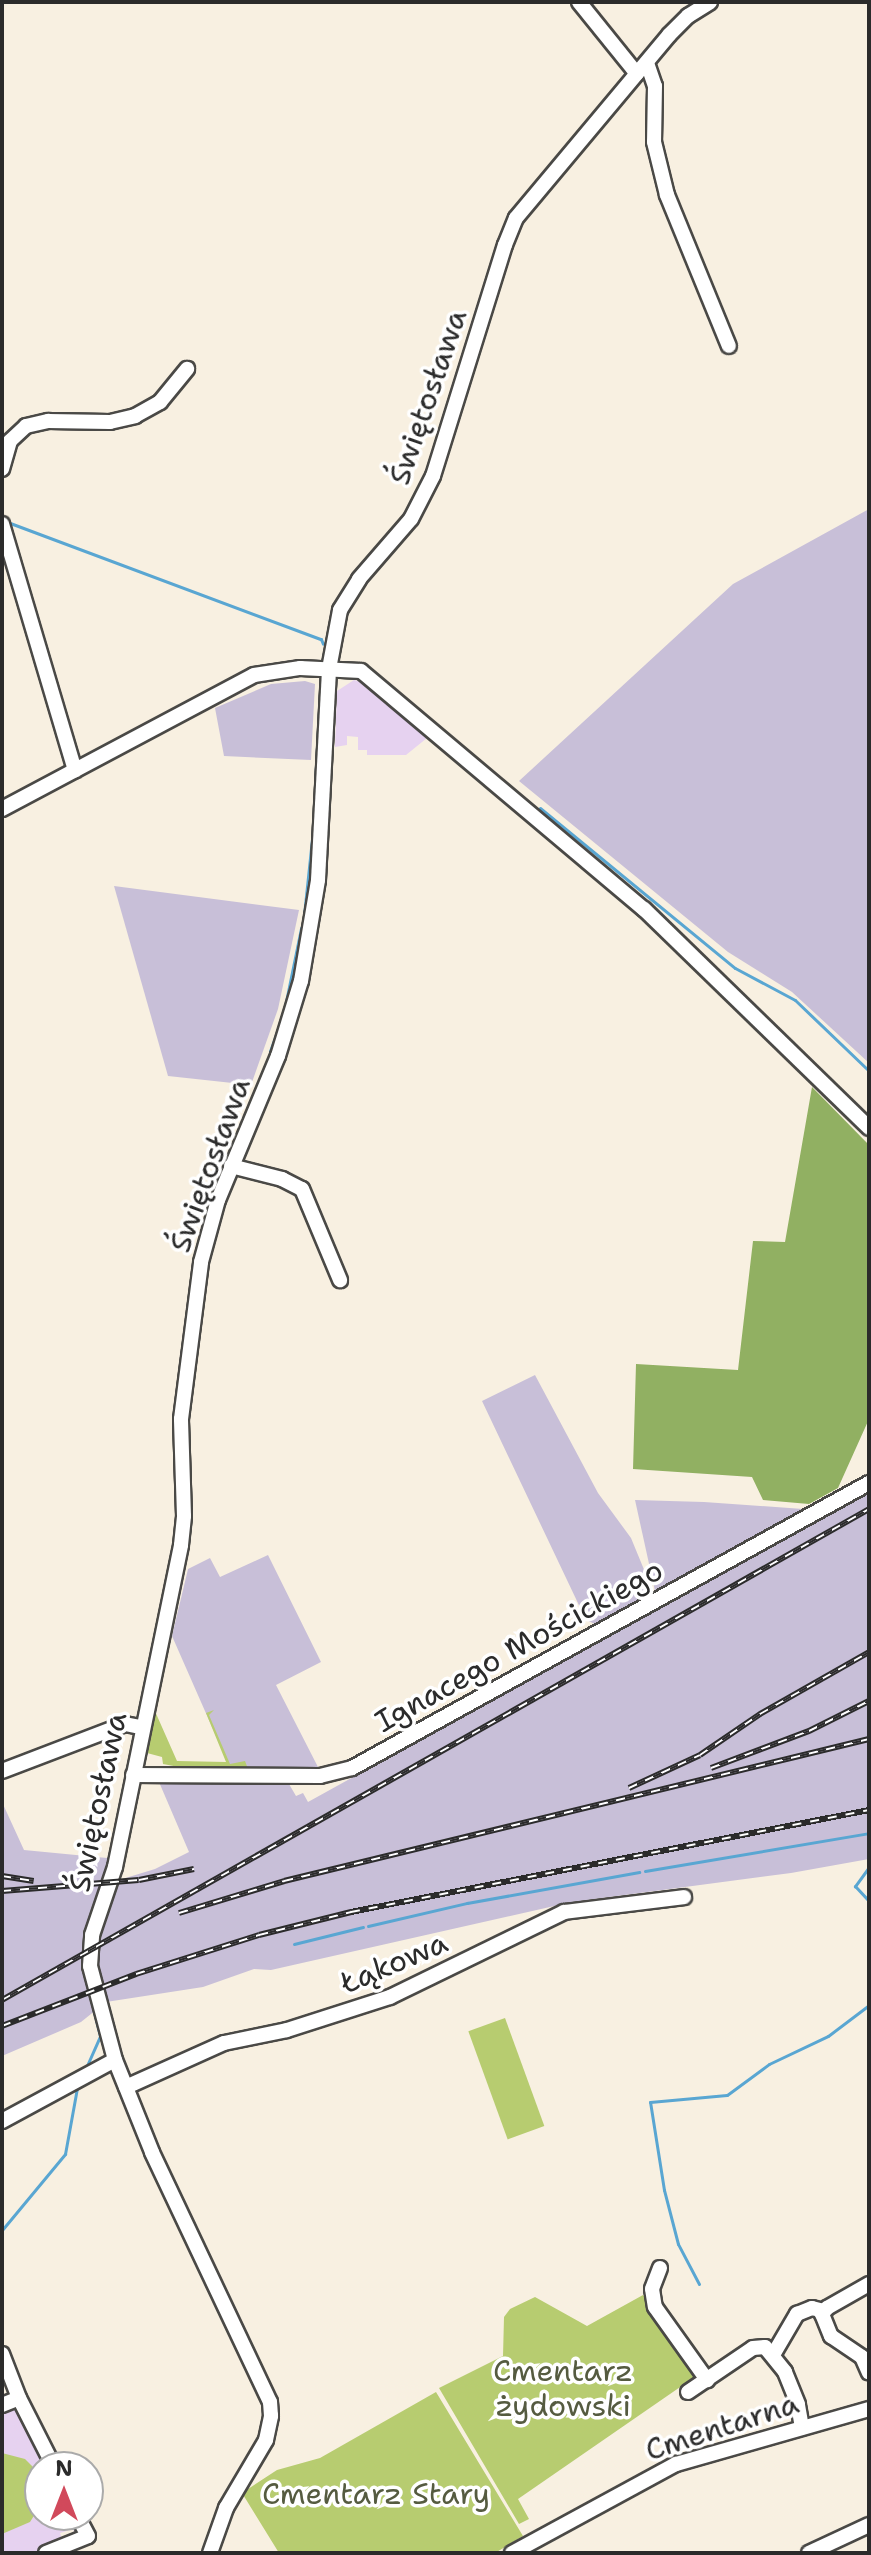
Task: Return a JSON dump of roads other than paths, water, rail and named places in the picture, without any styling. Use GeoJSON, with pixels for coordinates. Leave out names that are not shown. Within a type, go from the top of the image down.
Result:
{"type":"FeatureCollection","features":[{"type":"Feature","properties":{"kind":"street"},"geometry":{"type":"LineString","coordinates":[[579,2],[655,86],[654,142],[667,195],[729,346]]}},
{"type":"Feature","properties":{"kind":"street","name":"Świętosława"},"geometry":{"type":"LineString","coordinates":[[210,2553],[226,2508],[266,2440],[271,2408],[183,2223],[115,2060],[94,1993],[90,1943],[114,1868],[183,1534],[180,1436],[194,1299],[212,1220],[282,1044],[306,955],[320,857],[333,633],[346,599],[411,519],[433,476],[516,218],[690,9],[710,2]]}},
{"type":"Feature","properties":{"kind":"street"},"geometry":{"type":"LineString","coordinates":[[2,469],[10,441],[26,426],[48,421],[110,422],[135,416],[160,402],[187,369]]}},
{"type":"Feature","properties":{"kind":"street"},"geometry":{"type":"LineString","coordinates":[[2,524],[75,770]]}},
{"type":"Feature","properties":{"kind":"street"},"geometry":{"type":"LineString","coordinates":[[2,809],[254,675],[284,669],[361,671],[644,909],[869,1128]]}},
{"type":"Feature","properties":{"kind":"street"},"geometry":{"type":"LineString","coordinates":[[231,1166],[282,1179],[302,1189],[340,1280]]}},
{"type":"Feature","properties":{"kind":"street","name":"Ignacego Mościckiego"},"geometry":{"type":"LineString","coordinates":[[133,1775],[320,1776],[352,1768],[869,1483]]}},
{"type":"Feature","properties":{"kind":"street"},"geometry":{"type":"LineString","coordinates":[[2,1771],[125,1724],[141,1727]]}},
{"type":"Feature","properties":{"kind":"street","name":"Ignacego Mościckiego"},"geometry":{"type":"LineString","coordinates":[[136,1759],[174,1775]]}},
{"type":"Feature","properties":{"kind":"street","name":"Łąkowa"},"geometry":{"type":"LineString","coordinates":[[126,2087],[224,2043],[287,2030],[390,1997],[564,1912],[684,1897]]}},
{"type":"Feature","properties":{"kind":"street"},"geometry":{"type":"LineString","coordinates":[[2,2121],[115,2060]]}},
{"type":"Feature","properties":{"kind":"street"},"geometry":{"type":"LineString","coordinates":[[660,2268],[652,2289],[655,2307],[707,2380]]}},
{"type":"Feature","properties":{"kind":"street"},"geometry":{"type":"LineString","coordinates":[[773,2355],[797,2314],[812,2308],[823,2311],[869,2284]]}},
{"type":"Feature","properties":{"kind":"street"},"geometry":{"type":"LineString","coordinates":[[823,2311],[823,2323],[831,2336],[866,2355],[869,2373]]}},
{"type":"Feature","properties":{"kind":"street"},"geometry":{"type":"LineString","coordinates":[[688,2392],[759,2346],[773,2355],[792,2388],[802,2428]]}},
{"type":"Feature","properties":{"kind":"street"},"geometry":{"type":"LineString","coordinates":[[2,2354],[19,2398],[46,2451]]}},
{"type":"Feature","properties":{"kind":"street"},"geometry":{"type":"LineString","coordinates":[[2,2405],[19,2398]]}},
{"type":"Feature","properties":{"kind":"street","name":"Cmentarna"},"geometry":{"type":"LineString","coordinates":[[512,2553],[670,2466],[869,2409]]}},
{"type":"Feature","properties":{"kind":"street"},"geometry":{"type":"LineString","coordinates":[[809,2553],[869,2525]]}},
{"type":"Feature","properties":{"kind":"street"},"geometry":{"type":"LineString","coordinates":[[46,2553],[88,2536],[85,2531]]}},
{"type":"Feature","properties":{"kind":"waterway"},"geometry":{"type":"LineString","coordinates":[[10,523],[321,639],[323,644]]}},
{"type":"Feature","properties":{"kind":"waterway"},"geometry":{"type":"LineString","coordinates":[[315,783],[320,693]]}},
{"type":"Feature","properties":{"kind":"waterway"},"geometry":{"type":"LineString","coordinates":[[540,808],[735,968],[795,1000],[869,1071]]}},
{"type":"Feature","properties":{"kind":"waterway"},"geometry":{"type":"LineString","coordinates":[[304,915],[313,830]]}},
{"type":"Feature","properties":{"kind":"waterway"},"geometry":{"type":"LineString","coordinates":[[270,1051],[283,1016],[301,928]]}},
{"type":"Feature","properties":{"kind":"waterway"},"geometry":{"type":"LineString","coordinates":[[208,1205],[263,1072]]}},
{"type":"Feature","properties":{"kind":"waterway"},"geometry":{"type":"LineString","coordinates":[[645,1871],[869,1833]]}},
{"type":"Feature","properties":{"kind":"waterway"},"geometry":{"type":"LineString","coordinates":[[869,1867],[855,1886],[869,1901]]}},
{"type":"Feature","properties":{"kind":"waterway"},"geometry":{"type":"LineString","coordinates":[[368,1926],[467,1903],[639,1872]]}},
{"type":"Feature","properties":{"kind":"waterway"},"geometry":{"type":"LineString","coordinates":[[294,1944],[363,1927]]}},
{"type":"Feature","properties":{"kind":"waterway"},"geometry":{"type":"LineString","coordinates":[[699,2284],[678,2244],[664,2190],[650,2102],[727,2095],[769,2064],[828,2036],[869,2005]]}},
{"type":"Feature","properties":{"kind":"waterway"},"geometry":{"type":"LineString","coordinates":[[85,2070],[100,2036],[93,2008]]}},
{"type":"Feature","properties":{"kind":"waterway"},"geometry":{"type":"LineString","coordinates":[[2,2230],[65,2154],[77,2088]]}},
{"type":"Feature","properties":{"kind":"railway"},"geometry":{"type":"LineString","coordinates":[[2,2000],[869,1509]]}},
{"type":"Feature","properties":{"kind":"railway"},"geometry":{"type":"LineString","coordinates":[[629,1788],[700,1755],[760,1714],[869,1652]]}},
{"type":"Feature","properties":{"kind":"railway"},"geometry":{"type":"LineString","coordinates":[[711,1768],[809,1731],[869,1701]]}},
{"type":"Feature","properties":{"kind":"railway"},"geometry":{"type":"LineString","coordinates":[[179,1913],[284,1881],[869,1739]]}},
{"type":"Feature","properties":{"kind":"railway"},"geometry":{"type":"LineString","coordinates":[[2,2026],[136,1974],[259,1935],[351,1912],[869,1810]]}},
{"type":"Feature","properties":{"kind":"railway"},"geometry":{"type":"LineString","coordinates":[[2,1891],[139,1880],[194,1869]]}},
{"type":"Feature","properties":{"kind":"railway"},"geometry":{"type":"LineString","coordinates":[[2,1876],[34,1881]]}},
{"type":"Feature","properties":{"kind":"park label","name":"Cmentarz żydowski"},"geometry":{"type":"Point","coordinates":[563,2388]}},
{"type":"Feature","properties":{"kind":"park label","name":"Cmentarz Stary"},"geometry":{"type":"Point","coordinates":[376,2494]}}]}
